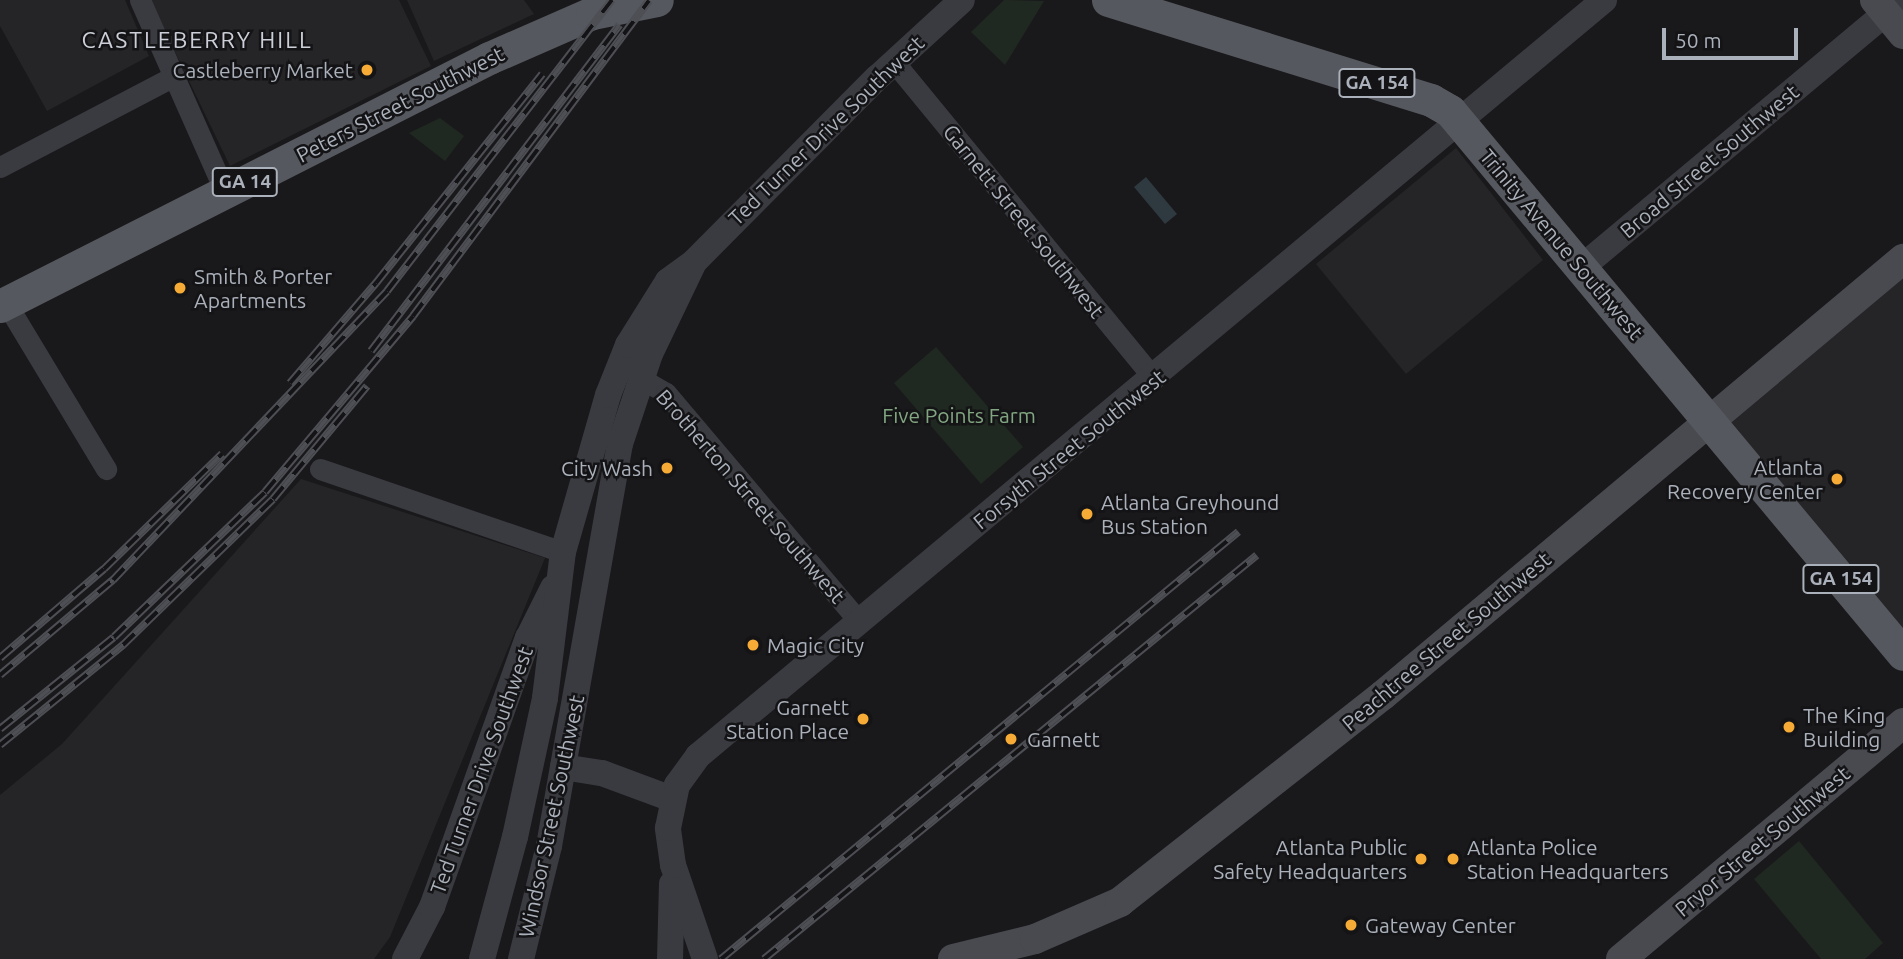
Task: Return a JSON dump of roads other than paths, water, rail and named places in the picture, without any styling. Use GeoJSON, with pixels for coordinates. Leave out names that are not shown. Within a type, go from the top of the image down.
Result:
{"type":"FeatureCollection","features":[{"type":"Feature","properties":{"kind":"main road","name":"Peters Street Southwest"},"geometry":{"type":"LineString","coordinates":[[3,304],[489,58],[592,13],[657,0]]}},
{"type":"Feature","properties":{"kind":"main road","name":"Trinity Avenue Southwest"},"geometry":{"type":"LineString","coordinates":[[1108,0],[1431,100],[1462,123],[1903,654]]}},
{"type":"Feature","properties":{"kind":"main road","name":"Peachtree Street Southwest"},"geometry":{"type":"LineString","coordinates":[[953,959],[1035,939],[1120,902],[1383,695],[1903,259]]}},
{"type":"Feature","properties":{"kind":"main road","name":"Pryor Street Southwest"},"geometry":{"type":"LineString","coordinates":[[1629,957],[1903,723]]}},
{"type":"Feature","properties":{"kind":"street"},"geometry":{"type":"LineString","coordinates":[[140,0],[225,192]]}},
{"type":"Feature","properties":{"kind":"street","name":"Ted Turner Drive Southwest"},"geometry":{"type":"LineString","coordinates":[[482,959],[515,837],[545,698],[555,637],[557,580],[563,552],[629,373],[694,262],[894,62],[962,0]]}},
{"type":"Feature","properties":{"kind":"street","name":"Forsyth Street Southwest"},"geometry":{"type":"LineString","coordinates":[[705,959],[673,865],[668,828],[672,799],[698,756],[858,620],[1462,123],[1596,3]]}},
{"type":"Feature","properties":{"kind":"street","name":"Broad Street Southwest"},"geometry":{"type":"LineString","coordinates":[[1581,267],[1891,12]]}},
{"type":"Feature","properties":{"kind":"street","name":"Garnett Street Southwest"},"geometry":{"type":"LineString","coordinates":[[894,62],[1154,379]]}},
{"type":"Feature","properties":{"kind":"street"},"geometry":{"type":"LineString","coordinates":[[0,167],[174,76]]}},
{"type":"Feature","properties":{"kind":"street"},"geometry":{"type":"LineString","coordinates":[[3,304],[106,469]]}},
{"type":"Feature","properties":{"kind":"street","name":"Ted Turner Drive Southwest"},"geometry":{"type":"LineString","coordinates":[[580,673],[629,373]]}},
{"type":"Feature","properties":{"kind":"street","name":"Brotherton Street Southwest"},"geometry":{"type":"LineString","coordinates":[[629,373],[666,393],[858,620]]}},
{"type":"Feature","properties":{"kind":"street"},"geometry":{"type":"LineString","coordinates":[[320,469],[563,552]]}},
{"type":"Feature","properties":{"kind":"street","name":"Ted Turner Drive Southwest"},"geometry":{"type":"LineString","coordinates":[[405,959],[436,895],[528,638],[557,580]]}},
{"type":"Feature","properties":{"kind":"street","name":"Windsor Street Southwest"},"geometry":{"type":"LineString","coordinates":[[521,959],[563,767],[580,673]]}},
{"type":"Feature","properties":{"kind":"street"},"geometry":{"type":"LineString","coordinates":[[563,767],[602,773],[672,799]]}},
{"type":"Feature","properties":{"kind":"street"},"geometry":{"type":"LineString","coordinates":[[670,959],[673,865]]}},
{"type":"Feature","properties":{"kind":"railway"},"geometry":{"type":"LineString","coordinates":[[0,675],[113,580],[387,291],[612,0]]}},
{"type":"Feature","properties":{"kind":"railway"},"geometry":{"type":"LineString","coordinates":[[0,729],[114,637],[265,492],[413,316],[649,0]]}},
{"type":"Feature","properties":{"kind":"railway"},"geometry":{"type":"LineString","coordinates":[[371,351],[619,25]]}},
{"type":"Feature","properties":{"kind":"railway"},"geometry":{"type":"LineString","coordinates":[[290,383],[376,283],[542,74]]}},
{"type":"Feature","properties":{"kind":"railway"},"geometry":{"type":"LineString","coordinates":[[0,745],[123,645],[273,499],[367,386]]}},
{"type":"Feature","properties":{"kind":"railway"},"geometry":{"type":"LineString","coordinates":[[0,658],[104,569],[222,454]]}},
{"type":"Feature","properties":{"kind":"railway"},"geometry":{"type":"LineString","coordinates":[[721,959],[1238,532]]}},
{"type":"Feature","properties":{"kind":"railway"},"geometry":{"type":"LineString","coordinates":[[764,959],[1257,555]]}},
{"type":"Feature","properties":{"kind":"place","name":"Castleberry Market"},"geometry":{"type":"Point","coordinates":[367,70]}},
{"type":"Feature","properties":{"kind":"place","name":"Smith & Porter Apartments"},"geometry":{"type":"Point","coordinates":[180,288]}},
{"type":"Feature","properties":{"kind":"place","name":"City Wash"},"geometry":{"type":"Point","coordinates":[667,468]}},
{"type":"Feature","properties":{"kind":"place","name":"Atlanta Recovery Center"},"geometry":{"type":"Point","coordinates":[1837,479]}},
{"type":"Feature","properties":{"kind":"place","name":"Atlanta Greyhound Bus Station"},"geometry":{"type":"Point","coordinates":[1087,514]}},
{"type":"Feature","properties":{"kind":"place","name":"Magic City"},"geometry":{"type":"Point","coordinates":[753,645]}},
{"type":"Feature","properties":{"kind":"place","name":"Garnett Station Place"},"geometry":{"type":"Point","coordinates":[863,719]}},
{"type":"Feature","properties":{"kind":"place","name":"The King Building"},"geometry":{"type":"Point","coordinates":[1789,727]}},
{"type":"Feature","properties":{"kind":"place","name":"Garnett"},"geometry":{"type":"Point","coordinates":[1011,739]}},
{"type":"Feature","properties":{"kind":"place","name":"Atlanta Public Safety Headquarters"},"geometry":{"type":"Point","coordinates":[1421,859]}},
{"type":"Feature","properties":{"kind":"place","name":"Atlanta Police Station Headquarters"},"geometry":{"type":"Point","coordinates":[1453,859]}},
{"type":"Feature","properties":{"kind":"place","name":"Gateway Center"},"geometry":{"type":"Point","coordinates":[1351,925]}},
{"type":"Feature","properties":{"kind":"district","name":"CASTLEBERRY HILL"},"geometry":{"type":"Point","coordinates":[197,40]}},
{"type":"Feature","properties":{"kind":"park label","name":"Five Points Farm"},"geometry":{"type":"Point","coordinates":[959,415]}}]}
